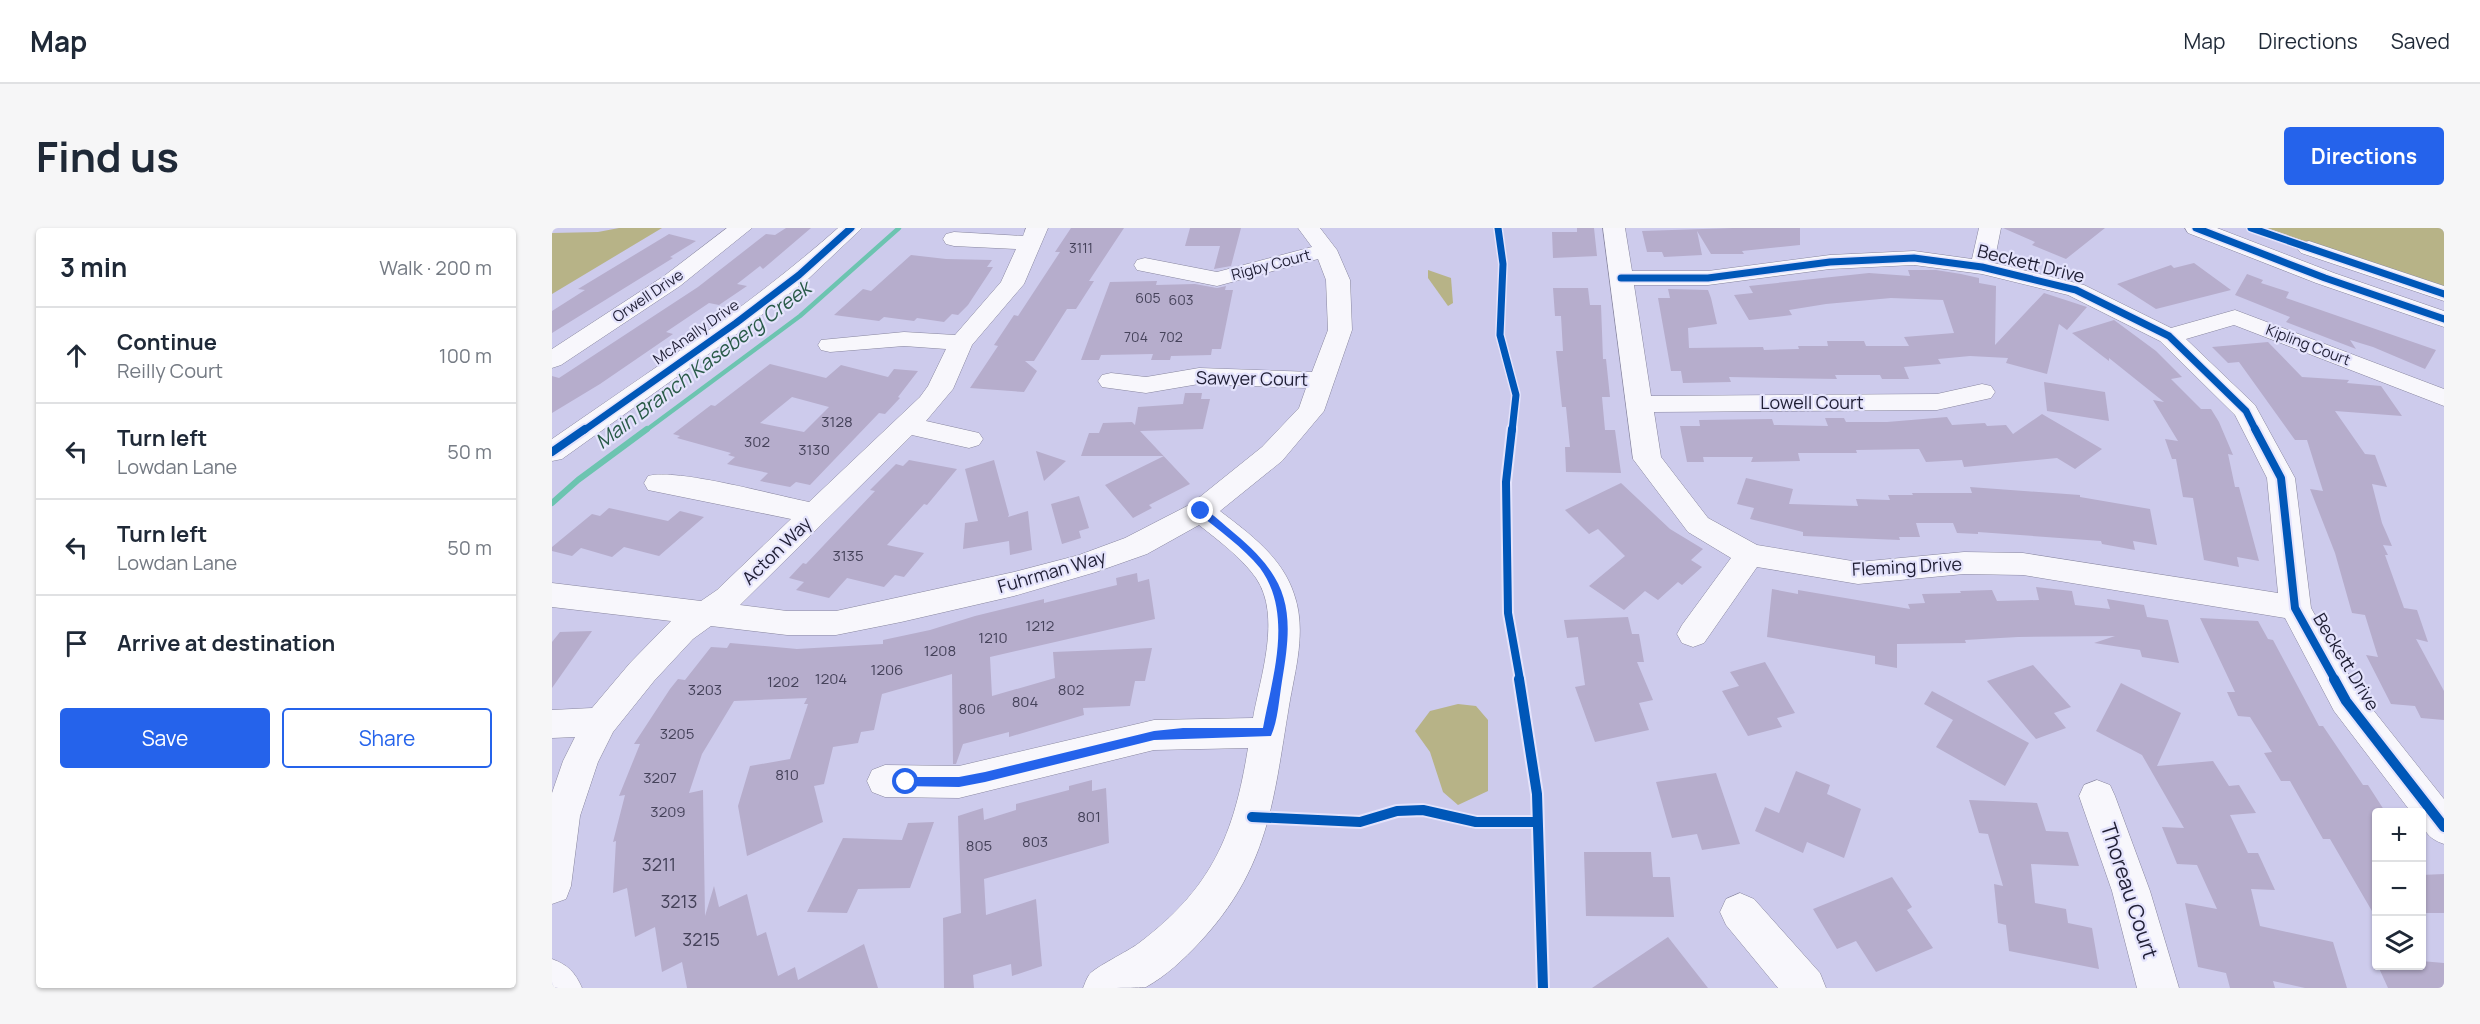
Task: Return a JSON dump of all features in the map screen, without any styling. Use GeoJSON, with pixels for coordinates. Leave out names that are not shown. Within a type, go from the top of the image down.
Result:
{"type":"FeatureCollection","features":[{"type":"Feature","properties":{"kind":"main road"},"geometry":{"type":"LineString","coordinates":[[2196,228],[2325,278],[2444,319]]}},
{"type":"Feature","properties":{"kind":"main road"},"geometry":{"type":"LineString","coordinates":[[2251,228],[2444,294]]}},
{"type":"Feature","properties":{"kind":"street","name":"Orwell Drive"},"geometry":{"type":"LineString","coordinates":[[552,360],[672,281],[741,228]]}},
{"type":"Feature","properties":{"kind":"street","name":"McAnally Drive"},"geometry":{"type":"LineString","coordinates":[[552,452],[736,323],[799,275],[851,228]]}},
{"type":"Feature","properties":{"kind":"street","name":"Fleming Drive"},"geometry":{"type":"LineString","coordinates":[[1614,228],[1647,459],[1698,525],[1750,555],[1858,573],[1964,563],[2023,564],[2295,608]]}},
{"type":"Feature","properties":{"kind":"street"},"geometry":{"type":"LineString","coordinates":[[1982,267],[1990,228]]}},
{"type":"Feature","properties":{"kind":"street"},"geometry":{"type":"LineString","coordinates":[[954,239],[1001,243],[1034,235]]}},
{"type":"Feature","properties":{"kind":"street","name":"Acton Way"},"geometry":{"type":"LineString","coordinates":[[552,886],[562,816],[581,761],[601,722],[642,672],[682,630],[728,598],[940,389],[961,343],[1012,284],[1034,235]]}},
{"type":"Feature","properties":{"kind":"street","name":"Rigby Court"},"geometry":{"type":"LineString","coordinates":[[1145,266],[1217,279],[1318,239]]}},
{"type":"Feature","properties":{"kind":"street","name":"Fuhrman Way"},"geometry":{"type":"LineString","coordinates":[[552,596],[797,623],[827,623],[860,619],[1014,584],[1085,564],[1136,546],[1201,511],[1272,454],[1311,411],[1340,330],[1338,280],[1318,239]]}},
{"type":"Feature","properties":{"kind":"street","name":"Beckett Drive"},"geometry":{"type":"LineString","coordinates":[[1621,278],[1708,278],[1830,262],[1914,258],[1982,267],[2076,290],[2169,336],[2246,411],[2281,478],[2295,608],[2346,702],[2439,812]]}},
{"type":"Feature","properties":{"kind":"street","name":"Kipling Court"},"geometry":{"type":"LineString","coordinates":[[2169,336],[2235,318],[2444,398]]}},
{"type":"Feature","properties":{"kind":"street"},"geometry":{"type":"LineString","coordinates":[[830,345],[904,339],[961,343]]}},
{"type":"Feature","properties":{"kind":"street","name":"Sawyer Court"},"geometry":{"type":"LineString","coordinates":[[1111,381],[1146,385],[1199,376],[1322,380]]}},
{"type":"Feature","properties":{"kind":"street","name":"Lowell Court"},"geometry":{"type":"LineString","coordinates":[[1640,404],[1936,402],[1982,392]]}},
{"type":"Feature","properties":{"kind":"street"},"geometry":{"type":"LineString","coordinates":[[906,425],[969,439]]}},
{"type":"Feature","properties":{"kind":"street"},"geometry":{"type":"LineString","coordinates":[[658,483],[815,514]]}},
{"type":"Feature","properties":{"kind":"street"},"geometry":{"type":"LineString","coordinates":[[1104,988],[1150,959],[1179,935],[1205,906],[1226,876],[1252,818],[1282,645],[1283,616],[1273,581],[1263,565],[1250,551],[1201,511]]}},
{"type":"Feature","properties":{"kind":"street"},"geometry":{"type":"LineString","coordinates":[[1693,634],[1750,555]]}},
{"type":"Feature","properties":{"kind":"street"},"geometry":{"type":"LineString","coordinates":[[552,724],[601,722]]}},
{"type":"Feature","properties":{"kind":"street"},"geometry":{"type":"LineString","coordinates":[[885,782],[932,783],[967,780],[1154,735],[1267,733]]}},
{"type":"Feature","properties":{"kind":"street","name":"Thoreau Court"},"geometry":{"type":"LineString","coordinates":[[2097,796],[2122,861],[2149,946],[2158,988]]}},
{"type":"Feature","properties":{"kind":"street"},"geometry":{"type":"LineString","coordinates":[[1740,912],[1805,988]]}},
{"type":"Feature","properties":{"kind":"street"},"geometry":{"type":"LineString","coordinates":[[552,979],[561,988]]}},
{"type":"Feature","properties":{"kind":"shaded area"},"geometry":{"type":"Polygon","coordinates":[[[619,228],[662,228],[552,294],[552,233],[598,232],[619,228]]]}},
{"type":"Feature","properties":{"kind":"shaded area"},"geometry":{"type":"Polygon","coordinates":[[[2267,228],[2444,228],[2444,290],[2267,228]]]}},
{"type":"Feature","properties":{"kind":"shaded area"},"geometry":{"type":"Polygon","coordinates":[[[1428,270],[1451,278],[1453,303],[1448,306],[1428,278],[1428,270]]]}},
{"type":"Feature","properties":{"kind":"shaded area"},"geometry":{"type":"Polygon","coordinates":[[[1458,704],[1476,706],[1488,720],[1488,791],[1458,805],[1443,792],[1430,752],[1415,731],[1430,711],[1458,704]]]}},
{"type":"Feature","properties":{"kind":"building"},"geometry":{"type":"Polygon","coordinates":[[[786,228],[811,228],[763,269],[760,266],[737,284],[747,286],[719,305],[709,303],[666,332],[673,334],[600,384],[552,413],[552,376],[559,378],[698,287],[766,234],[775,235],[786,228]]]}},
{"type":"Feature","properties":{"kind":"building"},"geometry":{"type":"Polygon","coordinates":[[[1071,228],[1124,228],[1089,281],[1094,281],[1076,309],[1067,309],[1034,361],[1025,361],[1037,371],[1024,392],[970,388],[998,346],[994,345],[1014,315],[1018,316],[1060,252],[1055,252],[1071,228]]]}},
{"type":"Feature","properties":{"kind":"building"},"geometry":{"type":"Polygon","coordinates":[[[1190,228],[1241,228],[1231,266],[1214,269],[1220,246],[1185,246],[1190,228]]]}},
{"type":"Feature","properties":{"kind":"building"},"geometry":{"type":"Polygon","coordinates":[[[1577,228],[1594,228],[1597,256],[1553,258],[1552,232],[1577,232],[1577,228]]]}},
{"type":"Feature","properties":{"kind":"building"},"geometry":{"type":"Polygon","coordinates":[[[1800,228],[1800,245],[1742,251],[1744,254],[1711,254],[1697,231],[1702,255],[1664,257],[1662,252],[1647,252],[1642,231],[1800,228]]]}},
{"type":"Feature","properties":{"kind":"building"},"geometry":{"type":"Polygon","coordinates":[[[2003,228],[2105,228],[2066,259],[2032,245],[2035,242],[2003,228]]]}},
{"type":"Feature","properties":{"kind":"building"},"geometry":{"type":"Polygon","coordinates":[[[669,234],[696,241],[670,257],[673,258],[552,333],[552,311],[585,290],[578,289],[669,234]]]}},
{"type":"Feature","properties":{"kind":"building"},"geometry":{"type":"Polygon","coordinates":[[[911,255],[946,259],[992,260],[987,267],[993,267],[968,305],[958,315],[952,314],[944,322],[884,317],[879,321],[834,315],[863,289],[871,291],[911,255]]]}},
{"type":"Feature","properties":{"kind":"building"},"geometry":{"type":"Polygon","coordinates":[[[2194,263],[2231,290],[2156,309],[2117,284],[2171,265],[2174,268],[2194,263]]]}},
{"type":"Feature","properties":{"kind":"building"},"geometry":{"type":"Polygon","coordinates":[[[1908,270],[1936,270],[1961,274],[1979,278],[1979,283],[1996,286],[1995,345],[2044,293],[2087,307],[2067,330],[2059,324],[2047,374],[2006,363],[2008,358],[1970,356],[1938,359],[1941,364],[1904,367],[1909,379],[1882,379],[1880,375],[1835,375],[1837,379],[1729,377],[1731,382],[1683,383],[1681,371],[1671,371],[1658,298],[1670,298],[1668,289],[1708,290],[1711,298],[1717,324],[1688,328],[1689,348],[1799,349],[1798,346],[1828,346],[1827,341],[1864,341],[1866,346],[1909,346],[1904,337],[1954,333],[1943,300],[1891,298],[1826,304],[1789,310],[1792,315],[1749,320],[1734,295],[1753,293],[1749,286],[1869,273],[1910,276],[1908,270]]]}},
{"type":"Feature","properties":{"kind":"building"},"geometry":{"type":"Polygon","coordinates":[[[2247,274],[2263,280],[2261,283],[2289,292],[2286,298],[2436,350],[2425,369],[2373,347],[2350,340],[2356,349],[2286,322],[2290,317],[2235,295],[2247,274]]]}},
{"type":"Feature","properties":{"kind":"building"},"geometry":{"type":"Polygon","coordinates":[[[1157,281],[1156,285],[1195,284],[1217,288],[1226,286],[1225,290],[1233,290],[1221,349],[1212,349],[1211,355],[1171,356],[1170,360],[1151,360],[1153,354],[1101,355],[1099,360],[1081,360],[1110,282],[1157,281]]]}},
{"type":"Feature","properties":{"kind":"building"},"geometry":{"type":"Polygon","coordinates":[[[1553,288],[1588,288],[1590,305],[1601,305],[1603,359],[1606,359],[1610,397],[1602,397],[1605,430],[1615,430],[1621,473],[1566,472],[1565,447],[1570,447],[1566,407],[1562,407],[1556,351],[1563,351],[1561,316],[1555,316],[1553,288]]]}},
{"type":"Feature","properties":{"kind":"building"},"geometry":{"type":"Polygon","coordinates":[[[2114,320],[2156,351],[2182,377],[2171,379],[2201,409],[2211,409],[2219,422],[2233,455],[2228,454],[2235,487],[2239,487],[2259,561],[2237,557],[2239,567],[2204,560],[2193,498],[2183,497],[2176,459],[2172,459],[2165,439],[2178,441],[2153,400],[2164,402],[2109,358],[2109,361],[2072,333],[2114,320]]]}},
{"type":"Feature","properties":{"kind":"building"},"geometry":{"type":"Polygon","coordinates":[[[2268,342],[2302,377],[2349,380],[2347,383],[2381,386],[2402,416],[2335,411],[2365,454],[2375,455],[2387,487],[2372,484],[2382,523],[2392,546],[2383,545],[2388,555],[2385,555],[2404,608],[2417,610],[2428,642],[2416,639],[2444,691],[2444,720],[2421,718],[2415,706],[2391,704],[2366,655],[2378,657],[2365,615],[2352,613],[2335,553],[2310,489],[2323,491],[2307,440],[2295,440],[2239,362],[2228,363],[2212,347],[2268,342]]]}},
{"type":"Feature","properties":{"kind":"building"},"geometry":{"type":"Polygon","coordinates":[[[770,364],[826,378],[841,365],[888,377],[894,369],[918,371],[898,397],[900,398],[885,414],[879,413],[810,485],[796,482],[790,487],[760,481],[768,473],[727,464],[735,457],[728,455],[731,453],[677,438],[680,436],[673,434],[711,405],[715,406],[770,364]],[[792,397],[760,423],[804,432],[829,407],[792,397]]]}},
{"type":"Feature","properties":{"kind":"building"},"geometry":{"type":"Polygon","coordinates":[[[2044,382],[2105,392],[2109,421],[2047,411],[2044,382]]]}},
{"type":"Feature","properties":{"kind":"building"},"geometry":{"type":"Polygon","coordinates":[[[1185,393],[1202,393],[1201,399],[1210,399],[1203,429],[1140,431],[1164,456],[1081,456],[1089,433],[1099,433],[1103,423],[1132,422],[1135,425],[1138,407],[1183,404],[1185,393]]]}},
{"type":"Feature","properties":{"kind":"building"},"geometry":{"type":"Polygon","coordinates":[[[2042,414],[2102,449],[2075,469],[2057,458],[1964,467],[1962,460],[1926,462],[1919,449],[1856,450],[1857,453],[1798,453],[1800,461],[1751,462],[1753,457],[1703,457],[1704,462],[1687,462],[1680,426],[1700,426],[1699,420],[1772,419],[1774,425],[1828,426],[1825,418],[1844,418],[1846,422],[1887,422],[1947,417],[1952,425],[1985,423],[1987,426],[2006,425],[2013,434],[2042,414]]]}},
{"type":"Feature","properties":{"kind":"building"},"geometry":{"type":"Polygon","coordinates":[[[1036,451],[1066,461],[1044,481],[1036,451]]]}},
{"type":"Feature","properties":{"kind":"building"},"geometry":{"type":"Polygon","coordinates":[[[1164,456],[1190,484],[1149,505],[1152,508],[1133,518],[1105,485],[1164,456]]]}},
{"type":"Feature","properties":{"kind":"building"},"geometry":{"type":"Polygon","coordinates":[[[909,460],[957,469],[927,505],[924,504],[887,545],[924,553],[904,577],[895,575],[884,587],[847,578],[829,598],[796,590],[804,582],[789,578],[803,563],[806,564],[875,491],[870,490],[896,464],[903,466],[909,460]]]}},
{"type":"Feature","properties":{"kind":"building"},"geometry":{"type":"Polygon","coordinates":[[[994,460],[1008,517],[1028,511],[1032,550],[1010,555],[1009,541],[963,549],[965,523],[978,521],[965,469],[994,460]]]}},
{"type":"Feature","properties":{"kind":"building"},"geometry":{"type":"Polygon","coordinates":[[[1746,478],[1793,489],[1789,504],[1858,506],[1856,499],[1890,500],[1888,495],[1913,495],[1912,493],[1972,493],[1970,487],[2080,495],[2080,497],[2150,509],[2157,545],[2133,541],[2135,550],[2102,544],[2101,541],[1978,532],[1978,534],[1957,533],[1953,523],[1916,523],[1920,537],[1899,537],[1900,540],[1803,536],[1803,532],[1750,519],[1754,508],[1737,504],[1746,478]]]}},
{"type":"Feature","properties":{"kind":"building"},"geometry":{"type":"Polygon","coordinates":[[[1621,483],[1670,529],[1703,549],[1691,560],[1702,567],[1682,585],[1678,582],[1658,600],[1645,591],[1624,610],[1589,586],[1625,556],[1598,529],[1589,534],[1565,510],[1621,483]]]}},
{"type":"Feature","properties":{"kind":"building"},"geometry":{"type":"Polygon","coordinates":[[[1079,496],[1089,528],[1079,531],[1081,538],[1062,544],[1051,504],[1079,496]]]}},
{"type":"Feature","properties":{"kind":"building"},"geometry":{"type":"Polygon","coordinates":[[[609,508],[668,521],[680,511],[704,517],[659,556],[624,547],[612,557],[581,548],[572,556],[552,551],[552,547],[592,514],[600,516],[609,508]]]}},
{"type":"Feature","properties":{"kind":"building"},"geometry":{"type":"Polygon","coordinates":[[[1137,573],[1138,582],[1149,579],[1155,619],[990,657],[992,696],[1055,678],[1053,652],[1152,648],[1145,681],[1135,681],[1130,706],[1083,708],[1084,715],[1009,737],[1009,732],[963,744],[956,764],[953,764],[952,674],[882,694],[874,730],[861,732],[858,743],[833,747],[824,784],[814,786],[823,822],[747,856],[738,806],[750,766],[790,759],[808,704],[804,704],[807,698],[734,701],[702,754],[689,793],[703,790],[705,916],[714,886],[719,907],[747,894],[757,936],[766,932],[778,976],[795,967],[798,980],[864,944],[878,988],[687,988],[682,962],[662,972],[655,927],[635,937],[627,888],[613,893],[616,841],[613,842],[625,795],[619,796],[640,744],[634,744],[670,689],[678,679],[685,680],[711,647],[727,648],[730,643],[797,649],[883,644],[883,640],[930,630],[975,616],[1044,599],[1044,603],[1117,585],[1116,578],[1137,573]]]}},
{"type":"Feature","properties":{"kind":"building"},"geometry":{"type":"Polygon","coordinates":[[[2036,587],[2072,591],[2075,605],[2110,609],[2107,599],[2144,605],[2147,617],[2168,620],[2179,663],[2142,657],[2140,650],[2094,643],[2115,636],[2018,637],[1965,640],[1966,643],[1897,644],[1897,668],[1875,664],[1875,656],[1767,637],[1772,589],[1798,594],[1798,590],[1910,609],[1908,604],[1925,603],[1922,594],[1961,593],[1960,591],[1992,590],[1997,601],[2039,600],[2036,587]]]}},
{"type":"Feature","properties":{"kind":"building"},"geometry":{"type":"Polygon","coordinates":[[[1628,617],[1632,634],[1639,634],[1644,662],[1637,662],[1653,700],[1639,703],[1649,730],[1595,742],[1575,687],[1585,685],[1578,637],[1567,638],[1564,620],[1628,617]]]}},
{"type":"Feature","properties":{"kind":"building"},"geometry":{"type":"Polygon","coordinates":[[[2200,618],[2258,621],[2268,639],[2273,640],[2319,726],[2323,726],[2363,785],[2368,785],[2383,808],[2372,808],[2372,911],[2330,839],[2323,839],[2290,781],[2281,781],[2264,753],[2272,752],[2250,717],[2238,716],[2227,692],[2235,692],[2200,618]]]}},
{"type":"Feature","properties":{"kind":"building"},"geometry":{"type":"Polygon","coordinates":[[[592,631],[552,688],[552,642],[560,632],[592,631]]]}},
{"type":"Feature","properties":{"kind":"building"},"geometry":{"type":"Polygon","coordinates":[[[1765,662],[1795,713],[1777,718],[1782,727],[1748,736],[1722,691],[1739,686],[1730,672],[1765,662]]]}},
{"type":"Feature","properties":{"kind":"building"},"geometry":{"type":"Polygon","coordinates":[[[2033,665],[2071,707],[2054,713],[2066,728],[2036,739],[1987,681],[2033,665]]]}},
{"type":"Feature","properties":{"kind":"building"},"geometry":{"type":"Polygon","coordinates":[[[2121,683],[2181,713],[2157,766],[2213,761],[2229,786],[2239,785],[2256,813],[2230,815],[2248,853],[2258,853],[2275,890],[2251,889],[2260,926],[2333,942],[2347,988],[2305,988],[2273,981],[2275,988],[2230,988],[2226,973],[2198,967],[2185,903],[2217,909],[2197,865],[2177,864],[2162,827],[2184,828],[2142,755],[2096,731],[2121,683]]]}},
{"type":"Feature","properties":{"kind":"building"},"geometry":{"type":"Polygon","coordinates":[[[1932,691],[2029,743],[2005,786],[1936,747],[1953,720],[1924,704],[1932,691]]]}},
{"type":"Feature","properties":{"kind":"building"},"geometry":{"type":"Polygon","coordinates":[[[1796,771],[1830,785],[1827,794],[1861,809],[1844,858],[1807,842],[1803,853],[1755,831],[1765,807],[1779,813],[1796,771]]]}},
{"type":"Feature","properties":{"kind":"building"},"geometry":{"type":"Polygon","coordinates":[[[1716,773],[1740,844],[1702,850],[1697,834],[1672,838],[1656,782],[1716,773]]]}},
{"type":"Feature","properties":{"kind":"building"},"geometry":{"type":"Polygon","coordinates":[[[1092,780],[1092,791],[1106,788],[1109,843],[984,879],[986,915],[1036,899],[1042,966],[1012,976],[1011,964],[973,975],[974,988],[944,988],[943,918],[961,913],[958,816],[983,808],[984,820],[1016,810],[1016,804],[1069,790],[1069,786],[1092,780]]]}},
{"type":"Feature","properties":{"kind":"building"},"geometry":{"type":"Polygon","coordinates":[[[1969,800],[2037,803],[2046,831],[2068,832],[2079,866],[2031,864],[2035,903],[2066,909],[2068,923],[2092,928],[2099,969],[2009,951],[2006,925],[1998,923],[1994,884],[2003,886],[1988,834],[1979,833],[1969,800]]]}},
{"type":"Feature","properties":{"kind":"building"},"geometry":{"type":"Polygon","coordinates":[[[934,822],[910,888],[858,889],[847,913],[807,912],[843,838],[902,840],[908,823],[934,822]]]}},
{"type":"Feature","properties":{"kind":"building"},"geometry":{"type":"Polygon","coordinates":[[[1584,852],[1651,852],[1653,877],[1670,877],[1674,917],[1586,916],[1584,852]]]}},
{"type":"Feature","properties":{"kind":"building"},"geometry":{"type":"Polygon","coordinates":[[[2444,874],[2444,913],[2426,913],[2426,875],[2444,874]]]}},
{"type":"Feature","properties":{"kind":"building"},"geometry":{"type":"Polygon","coordinates":[[[1892,877],[1912,907],[1907,910],[1933,948],[1876,972],[1856,941],[1837,949],[1813,909],[1892,877]]]}},
{"type":"Feature","properties":{"kind":"building"},"geometry":{"type":"Polygon","coordinates":[[[1668,937],[1708,988],[1592,988],[1668,937]]]}},
{"type":"Feature","properties":{"kind":"building"},"geometry":{"type":"Polygon","coordinates":[[[2426,961],[2444,963],[2444,988],[2388,988],[2380,970],[2426,970],[2426,961]]]}},
{"type":"Feature","properties":{"kind":"waterway","name":"Main Branch Kaseberg Creek"},"geometry":{"type":"LineString","coordinates":[[645,431],[800,316],[899,228]]}},
{"type":"Feature","properties":{"kind":"waterway","name":"Main Branch Kaseberg Creek"},"geometry":{"type":"LineString","coordinates":[[552,503],[578,480],[647,429]]}},
{"type":"Feature","properties":{"kind":"cycle path"},"geometry":{"type":"LineString","coordinates":[[552,452],[736,323],[799,275],[851,228]]}},
{"type":"Feature","properties":{"kind":"cycle path"},"geometry":{"type":"LineString","coordinates":[[1498,228],[1503,264],[1500,335],[1516,395],[1506,482],[1508,613],[1531,745],[1537,794],[1543,988]]}},
{"type":"Feature","properties":{"kind":"cycle path"},"geometry":{"type":"LineString","coordinates":[[2196,228],[2325,278],[2444,319]]}},
{"type":"Feature","properties":{"kind":"cycle path"},"geometry":{"type":"LineString","coordinates":[[2251,228],[2444,294]]}},
{"type":"Feature","properties":{"kind":"cycle path"},"geometry":{"type":"LineString","coordinates":[[1621,278],[1708,278],[1830,262],[1914,258],[1982,267],[2076,290],[2169,336],[2246,411],[2281,478],[2295,608],[2346,701],[2444,827]]}},
{"type":"Feature","properties":{"kind":"cycle path"},"geometry":{"type":"LineString","coordinates":[[1252,817],[1360,822],[1397,811],[1423,810],[1476,822],[1536,822]]}},
{"type":"Feature","properties":{"kind":"route"},"geometry":{"type":"LineString","coordinates":[[906,782],[959,782],[1154,735],[1267,733],[1283,636],[1280,599],[1263,565],[1250,551],[1201,511]]}}]}
